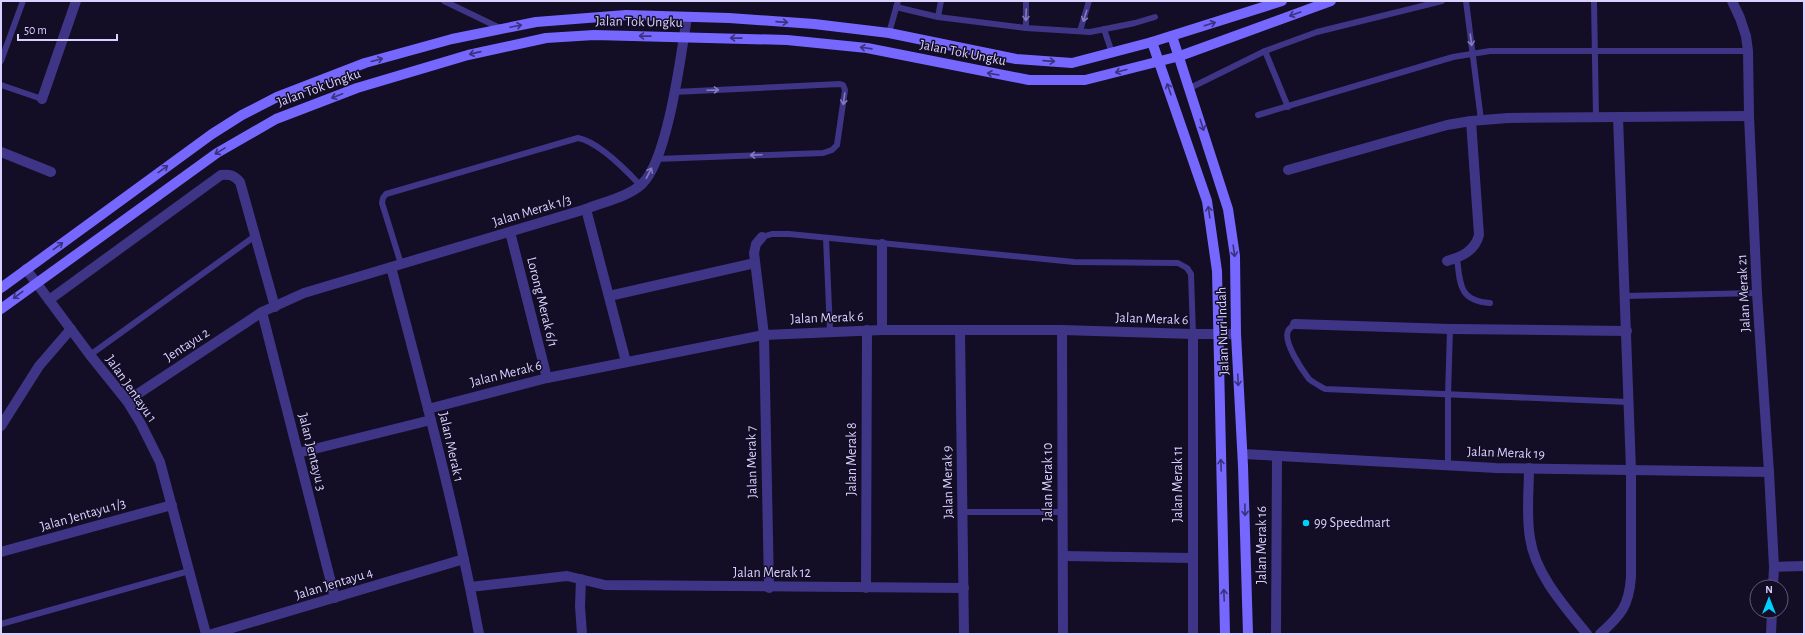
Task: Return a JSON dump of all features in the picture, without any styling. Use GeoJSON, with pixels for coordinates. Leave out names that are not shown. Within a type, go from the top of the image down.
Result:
{"type":"FeatureCollection","features":[{"type":"Feature","properties":{"kind":"main road","name":"Jalan Tok Ungku"},"geometry":{"type":"LineString","coordinates":[[1,288],[212,134],[242,115],[277,97],[366,63],[452,39],[536,22],[626,15],[688,17],[814,24],[889,34],[1016,59],[1072,63],[1112,54],[1172,36],[1264,4],[1282,1]]}},
{"type":"Feature","properties":{"kind":"main road","name":"Jalan Tok Ungku"},"geometry":{"type":"LineString","coordinates":[[1,309],[36,282],[218,153],[276,119],[357,88],[468,55],[546,38],[594,35],[786,40],[867,48],[956,67],[1029,80],[1085,80],[1180,56],[1332,1]]}},
{"type":"Feature","properties":{"kind":"main road","name":"Jalan Nuri Indah"},"geometry":{"type":"LineString","coordinates":[[1172,36],[1180,56],[1228,209],[1235,256],[1236,334],[1243,454],[1248,634]]}},
{"type":"Feature","properties":{"kind":"main road","name":"Jalan Nuri Indah"},"geometry":{"type":"LineString","coordinates":[[1152,42],[1207,201],[1217,272],[1217,335],[1225,634]]}},
{"type":"Feature","properties":{"kind":"street"},"geometry":{"type":"LineString","coordinates":[[42,99],[76,1]]}},
{"type":"Feature","properties":{"kind":"street","name":"Jalan Merak 21"},"geometry":{"type":"LineString","coordinates":[[1732,1],[1746,36],[1748,51],[1749,116],[1757,293],[1769,472],[1773,579]]}},
{"type":"Feature","properties":{"kind":"street"},"geometry":{"type":"LineString","coordinates":[[640,186],[646,180],[656,159],[667,126],[688,17]]}},
{"type":"Feature","properties":{"kind":"street"},"geometry":{"type":"LineString","coordinates":[[1288,170],[1447,125],[1476,120],[1508,118],[1749,116]]}},
{"type":"Feature","properties":{"kind":"street"},"geometry":{"type":"LineString","coordinates":[[1600,634],[1620,614],[1627,603],[1630,591],[1631,470],[1618,117]]}},
{"type":"Feature","properties":{"kind":"street"},"geometry":{"type":"LineString","coordinates":[[1447,261],[1457,258],[1472,249],[1477,242],[1479,235],[1476,120]]}},
{"type":"Feature","properties":{"kind":"street"},"geometry":{"type":"LineString","coordinates":[[1,152],[51,172]]}},
{"type":"Feature","properties":{"kind":"street"},"geometry":{"type":"LineString","coordinates":[[49,300],[221,175],[229,174],[236,176],[240,182],[275,307]]}},
{"type":"Feature","properties":{"kind":"street","name":"Jalan Merak 1/3"},"geometry":{"type":"LineString","coordinates":[[262,312],[304,293],[586,208],[640,186]]}},
{"type":"Feature","properties":{"kind":"street"},"geometry":{"type":"LineString","coordinates":[[586,208],[626,362]]}},
{"type":"Feature","properties":{"kind":"street","name":"Lorong Merak 6/1"},"geometry":{"type":"LineString","coordinates":[[510,232],[547,378]]}},
{"type":"Feature","properties":{"kind":"street","name":"Jalan Merak 7"},"geometry":{"type":"LineString","coordinates":[[762,237],[756,244],[754,253],[764,335],[769,588]]}},
{"type":"Feature","properties":{"kind":"street"},"geometry":{"type":"LineString","coordinates":[[882,244],[882,330]]}},
{"type":"Feature","properties":{"kind":"street"},"geometry":{"type":"LineString","coordinates":[[609,296],[755,263]]}},
{"type":"Feature","properties":{"kind":"street","name":"Jalan Merak 1"},"geometry":{"type":"LineString","coordinates":[[396,265],[430,420],[464,559],[479,634]]}},
{"type":"Feature","properties":{"kind":"street","name":"Jalan Jentayu 1"},"geometry":{"type":"LineString","coordinates":[[26,269],[90,355],[127,401],[141,424],[160,462],[206,634]]}},
{"type":"Feature","properties":{"kind":"street","name":"Jentayu 2"},"geometry":{"type":"LineString","coordinates":[[127,401],[262,312]]}},
{"type":"Feature","properties":{"kind":"street","name":"Jalan Jentayu 3"},"geometry":{"type":"LineString","coordinates":[[262,312],[335,598]]}},
{"type":"Feature","properties":{"kind":"street"},"geometry":{"type":"LineString","coordinates":[[1295,324],[1450,329],[1627,331]]}},
{"type":"Feature","properties":{"kind":"street"},"geometry":{"type":"LineString","coordinates":[[1,426],[39,366],[72,329]]}},
{"type":"Feature","properties":{"kind":"street","name":"Jalan Merak 6"},"geometry":{"type":"LineString","coordinates":[[428,408],[547,378],[764,335],[867,330],[1062,330],[1217,335],[1236,334]]}},
{"type":"Feature","properties":{"kind":"street","name":"Jalan Merak 8"},"geometry":{"type":"LineString","coordinates":[[866,588],[867,330]]}},
{"type":"Feature","properties":{"kind":"street","name":"Jalan Merak 9"},"geometry":{"type":"LineString","coordinates":[[960,330],[964,634]]}},
{"type":"Feature","properties":{"kind":"street","name":"Jalan Merak 10"},"geometry":{"type":"LineString","coordinates":[[1062,330],[1063,634]]}},
{"type":"Feature","properties":{"kind":"street","name":"Jalan Merak 11"},"geometry":{"type":"LineString","coordinates":[[1192,334],[1193,634]]}},
{"type":"Feature","properties":{"kind":"street"},"geometry":{"type":"LineString","coordinates":[[298,453],[430,420]]}},
{"type":"Feature","properties":{"kind":"street","name":"Jalan Merak 19"},"geometry":{"type":"LineString","coordinates":[[1243,454],[1529,468],[1769,472]]}},
{"type":"Feature","properties":{"kind":"street","name":"Jalan Merak 16"},"geometry":{"type":"LineString","coordinates":[[1276,634],[1277,456]]}},
{"type":"Feature","properties":{"kind":"street"},"geometry":{"type":"LineString","coordinates":[[1529,468],[1528,526],[1533,553],[1544,577],[1588,634]]}},
{"type":"Feature","properties":{"kind":"street","name":"Jalan Jentayu 1/3"},"geometry":{"type":"LineString","coordinates":[[1,552],[172,505]]}},
{"type":"Feature","properties":{"kind":"street"},"geometry":{"type":"LineString","coordinates":[[1063,556],[1192,558]]}},
{"type":"Feature","properties":{"kind":"street","name":"Jalan Jentayu 4"},"geometry":{"type":"LineString","coordinates":[[212,634],[464,559]]}},
{"type":"Feature","properties":{"kind":"street"},"geometry":{"type":"LineString","coordinates":[[1774,567],[1804,566]]}},
{"type":"Feature","properties":{"kind":"street","name":"Jalan Merak 12"},"geometry":{"type":"LineString","coordinates":[[470,587],[567,576],[605,585],[769,588],[964,588]]}},
{"type":"Feature","properties":{"kind":"street"},"geometry":{"type":"LineString","coordinates":[[581,579],[580,606],[582,634]]}},
{"type":"Feature","properties":{"kind":"street"},"geometry":{"type":"LineString","coordinates":[[1771,634],[1772,619]]}},
{"type":"Feature","properties":{"kind":"lane"},"geometry":{"type":"LineString","coordinates":[[1,61],[23,1]]}},
{"type":"Feature","properties":{"kind":"lane"},"geometry":{"type":"LineString","coordinates":[[444,1],[502,29]]}},
{"type":"Feature","properties":{"kind":"lane"},"geometry":{"type":"LineString","coordinates":[[938,17],[941,1]]}},
{"type":"Feature","properties":{"kind":"lane"},"geometry":{"type":"LineString","coordinates":[[1026,1],[1026,28]]}},
{"type":"Feature","properties":{"kind":"lane"},"geometry":{"type":"LineString","coordinates":[[1080,31],[1089,1]]}},
{"type":"Feature","properties":{"kind":"lane"},"geometry":{"type":"LineString","coordinates":[[1190,88],[1265,51],[1317,32],[1442,1]]}},
{"type":"Feature","properties":{"kind":"lane"},"geometry":{"type":"LineString","coordinates":[[1466,1],[1472,54],[1476,120]]}},
{"type":"Feature","properties":{"kind":"lane"},"geometry":{"type":"LineString","coordinates":[[1594,1],[1596,117]]}},
{"type":"Feature","properties":{"kind":"lane"},"geometry":{"type":"LineString","coordinates":[[889,34],[897,4],[938,17],[1026,28],[1090,32],[1135,23],[1155,17]]}},
{"type":"Feature","properties":{"kind":"lane"},"geometry":{"type":"LineString","coordinates":[[1104,29],[1112,54]]}},
{"type":"Feature","properties":{"kind":"lane"},"geometry":{"type":"LineString","coordinates":[[1265,51],[1288,107]]}},
{"type":"Feature","properties":{"kind":"lane"},"geometry":{"type":"LineString","coordinates":[[1258,115],[1453,57],[1490,51],[1748,51]]}},
{"type":"Feature","properties":{"kind":"lane"},"geometry":{"type":"LineString","coordinates":[[656,159],[823,153],[832,150],[837,145],[845,90],[840,84],[674,92]]}},
{"type":"Feature","properties":{"kind":"lane"},"geometry":{"type":"LineString","coordinates":[[1,85],[42,99]]}},
{"type":"Feature","properties":{"kind":"lane"},"geometry":{"type":"LineString","coordinates":[[396,265],[382,204],[383,198],[386,194],[578,138],[590,142],[622,166],[640,186]]}},
{"type":"Feature","properties":{"kind":"lane"},"geometry":{"type":"LineString","coordinates":[[762,237],[772,234],[789,234],[1074,262],[1178,263],[1187,268],[1191,274],[1192,334]]}},
{"type":"Feature","properties":{"kind":"lane"},"geometry":{"type":"LineString","coordinates":[[90,355],[254,236]]}},
{"type":"Feature","properties":{"kind":"lane"},"geometry":{"type":"LineString","coordinates":[[826,238],[830,331]]}},
{"type":"Feature","properties":{"kind":"lane"},"geometry":{"type":"LineString","coordinates":[[1457,258],[1463,291],[1469,297],[1478,302],[1490,303]]}},
{"type":"Feature","properties":{"kind":"lane"},"geometry":{"type":"LineString","coordinates":[[1625,296],[1757,293]]}},
{"type":"Feature","properties":{"kind":"lane"},"geometry":{"type":"LineString","coordinates":[[1295,324],[1288,330],[1287,337],[1291,350],[1309,378],[1325,389],[1628,402]]}},
{"type":"Feature","properties":{"kind":"lane"},"geometry":{"type":"LineString","coordinates":[[1448,465],[1450,329]]}},
{"type":"Feature","properties":{"kind":"lane"},"geometry":{"type":"LineString","coordinates":[[962,512],[1063,512]]}},
{"type":"Feature","properties":{"kind":"lane"},"geometry":{"type":"LineString","coordinates":[[1,624],[189,571]]}},
{"type":"Feature","properties":{"kind":"place","name":"99 Speedmart"},"geometry":{"type":"Point","coordinates":[1306,523]}}]}
